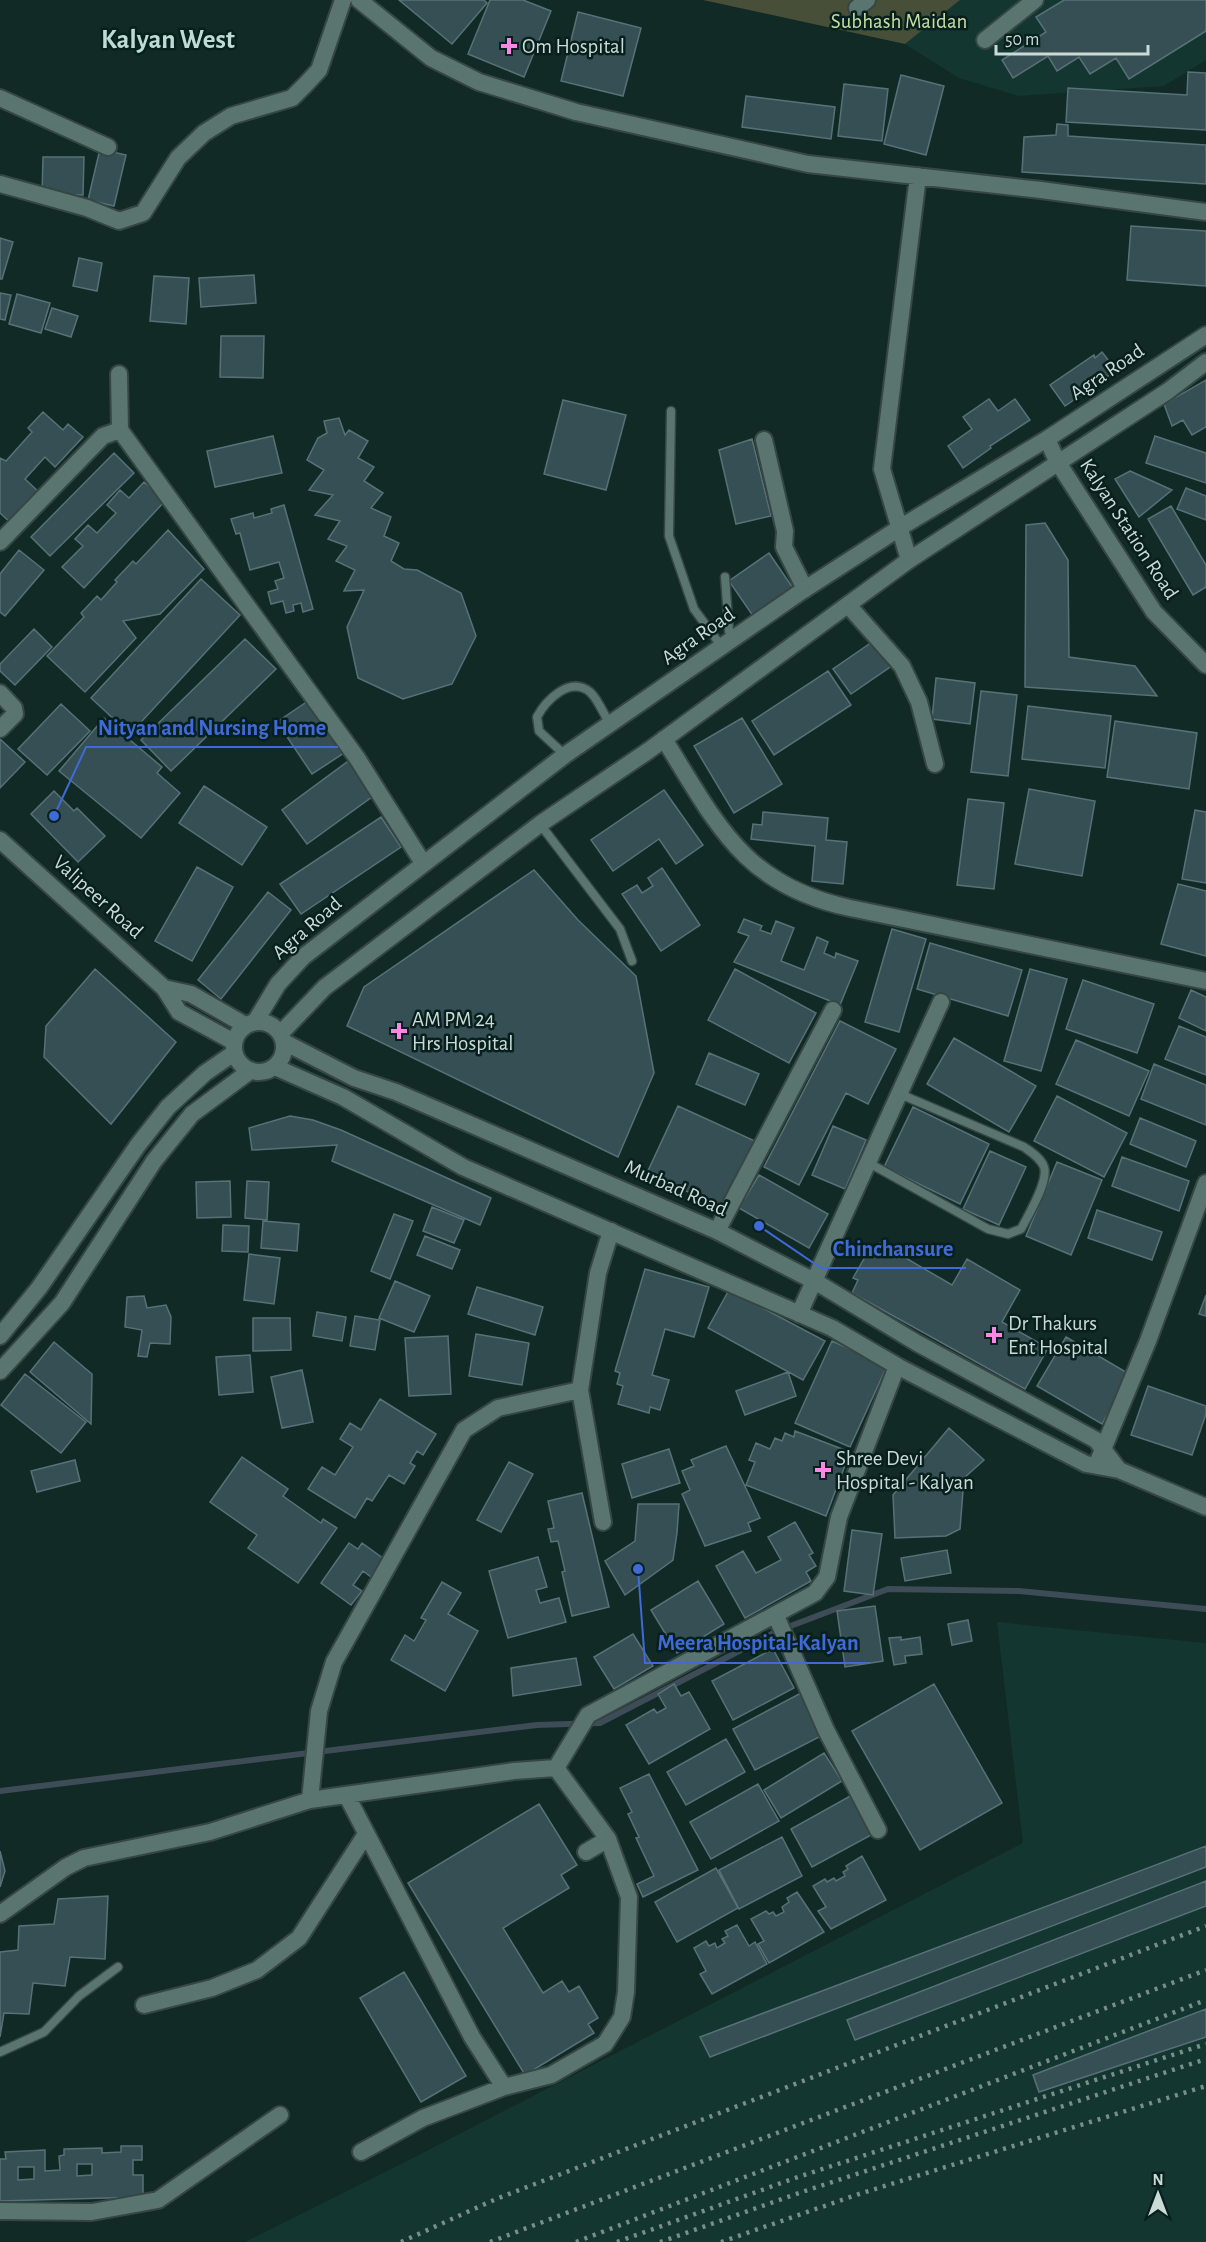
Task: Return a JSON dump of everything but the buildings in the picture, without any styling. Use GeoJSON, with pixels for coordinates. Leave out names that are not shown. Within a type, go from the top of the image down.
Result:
{"type":"FeatureCollection","features":[{"type":"Feature","properties":{"kind":"street"},"geometry":{"type":"LineString","coordinates":[[0,184],[87,208],[119,221],[143,213],[178,158],[204,133],[231,116],[292,98],[306,84],[319,70],[343,0]]}},
{"type":"Feature","properties":{"kind":"street"},"geometry":{"type":"LineString","coordinates":[[359,0],[431,58],[479,82],[576,112],[808,164],[1206,212]]}},
{"type":"Feature","properties":{"kind":"street"},"geometry":{"type":"LineString","coordinates":[[985,40],[1035,0]]}},
{"type":"Feature","properties":{"kind":"street"},"geometry":{"type":"LineString","coordinates":[[0,98],[108,147]]}},
{"type":"Feature","properties":{"kind":"street"},"geometry":{"type":"LineString","coordinates":[[909,560],[882,469],[918,176]]}},
{"type":"Feature","properties":{"kind":"street","name":"Agra Road"},"geometry":{"type":"LineString","coordinates":[[0,1336],[39,1288],[138,1145],[168,1107],[234,1047],[238,1032],[250,1023],[278,984],[303,957],[565,755],[805,589],[901,527],[1047,439],[1206,335]]}},
{"type":"Feature","properties":{"kind":"street"},"geometry":{"type":"LineString","coordinates":[[234,1047],[242,1066],[250,1071],[267,1071],[275,1067],[284,1051],[283,1037],[325,987],[540,824],[664,739],[909,560],[1057,461],[1120,422],[1206,362]]}},
{"type":"Feature","properties":{"kind":"street"},"geometry":{"type":"LineString","coordinates":[[119,374],[120,430],[357,758],[423,863]]}},
{"type":"Feature","properties":{"kind":"street"},"geometry":{"type":"LineString","coordinates":[[1107,399],[1120,422]]}},
{"type":"Feature","properties":{"kind":"street"},"geometry":{"type":"LineString","coordinates":[[0,542],[103,436],[120,430]]}},
{"type":"Feature","properties":{"kind":"street","name":"Kalyan Station Road"},"geometry":{"type":"LineString","coordinates":[[1047,439],[1057,461],[1154,612],[1206,665]]}},
{"type":"Feature","properties":{"kind":"street"},"geometry":{"type":"LineString","coordinates":[[764,440],[785,531],[784,547],[805,589]]}},
{"type":"Feature","properties":{"kind":"street"},"geometry":{"type":"LineString","coordinates":[[848,604],[902,666],[919,702],[935,764]]}},
{"type":"Feature","properties":{"kind":"street"},"geometry":{"type":"LineString","coordinates":[[0,693],[14,708],[15,714],[0,729]]}},
{"type":"Feature","properties":{"kind":"street"},"geometry":{"type":"LineString","coordinates":[[664,739],[721,830],[735,847],[769,876],[808,897],[839,906],[1206,981]]}},
{"type":"Feature","properties":{"kind":"street","name":"Valipeer Road"},"geometry":{"type":"LineString","coordinates":[[0,840],[164,987],[179,1012],[234,1047]]}},
{"type":"Feature","properties":{"kind":"street","name":"Valipeer Road"},"geometry":{"type":"LineString","coordinates":[[164,987],[191,994],[250,1023]]}},
{"type":"Feature","properties":{"kind":"street"},"geometry":{"type":"LineString","coordinates":[[799,1314],[816,1282],[942,1002]]}},
{"type":"Feature","properties":{"kind":"street"},"geometry":{"type":"LineString","coordinates":[[717,1231],[833,1010]]}},
{"type":"Feature","properties":{"kind":"street"},"geometry":{"type":"LineString","coordinates":[[250,1023],[265,1022],[283,1037]]}},
{"type":"Feature","properties":{"kind":"street","name":"Murbad Road"},"geometry":{"type":"LineString","coordinates":[[283,1037],[354,1078],[396,1092],[717,1231],[816,1282],[917,1343],[1096,1440],[1119,1470]]}},
{"type":"Feature","properties":{"kind":"street","name":"Murbad Road"},"geometry":{"type":"LineString","coordinates":[[275,1067],[344,1097],[464,1167],[832,1328],[897,1366],[1086,1464],[1119,1470],[1206,1507]]}},
{"type":"Feature","properties":{"kind":"street"},"geometry":{"type":"LineString","coordinates":[[0,1371],[62,1303],[154,1161],[192,1114],[250,1071]]}},
{"type":"Feature","properties":{"kind":"street"},"geometry":{"type":"LineString","coordinates":[[1096,1466],[1148,1341],[1206,1183]]}},
{"type":"Feature","properties":{"kind":"street"},"geometry":{"type":"LineString","coordinates":[[603,1522],[580,1390],[598,1273],[611,1232]]}},
{"type":"Feature","properties":{"kind":"street"},"geometry":{"type":"LineString","coordinates":[[556,1768],[588,1715],[815,1593],[827,1577],[839,1516],[897,1366]]}},
{"type":"Feature","properties":{"kind":"street"},"geometry":{"type":"LineString","coordinates":[[310,1800],[311,1770],[319,1711],[334,1662],[464,1430],[498,1408],[580,1390]]}},
{"type":"Feature","properties":{"kind":"street"},"geometry":{"type":"LineString","coordinates":[[776,1616],[826,1730],[878,1830]]}},
{"type":"Feature","properties":{"kind":"street"},"geometry":{"type":"LineString","coordinates":[[0,1914],[66,1867],[84,1858],[210,1832],[310,1800],[514,1771],[556,1768]]}},
{"type":"Feature","properties":{"kind":"street"},"geometry":{"type":"LineString","coordinates":[[361,2152],[423,2118],[504,2087],[551,2075],[605,2044],[622,2017],[626,1992],[630,1898],[608,1839],[556,1768]]}},
{"type":"Feature","properties":{"kind":"street"},"geometry":{"type":"LineString","coordinates":[[347,1796],[472,2037],[504,2087]]}},
{"type":"Feature","properties":{"kind":"street"},"geometry":{"type":"LineString","coordinates":[[144,2005],[212,1988],[257,1970],[299,1938],[366,1834]]}},
{"type":"Feature","properties":{"kind":"street"},"geometry":{"type":"LineString","coordinates":[[586,1852],[608,1839]]}},
{"type":"Feature","properties":{"kind":"street"},"geometry":{"type":"LineString","coordinates":[[0,2211],[92,2212],[158,2200],[280,2115]]}},
{"type":"Feature","properties":{"kind":"lane"},"geometry":{"type":"LineString","coordinates":[[671,411],[669,536],[694,609],[727,644]]}},
{"type":"Feature","properties":{"kind":"lane"},"geometry":{"type":"LineString","coordinates":[[725,577],[729,631],[727,644]]}},
{"type":"Feature","properties":{"kind":"lane"},"geometry":{"type":"LineString","coordinates":[[565,755],[539,731],[537,717],[555,693],[576,687],[589,691],[610,724]]}},
{"type":"Feature","properties":{"kind":"lane"},"geometry":{"type":"LineString","coordinates":[[540,824],[620,929],[632,962]]}},
{"type":"Feature","properties":{"kind":"lane"},"geometry":{"type":"LineString","coordinates":[[869,1163],[988,1229],[1008,1234],[1022,1229],[1033,1207],[1044,1180],[1045,1168],[1039,1158],[1024,1147],[900,1094]]}},
{"type":"Feature","properties":{"kind":"lane"},"geometry":{"type":"LineString","coordinates":[[0,2052],[44,2032],[79,1996],[118,1967]]}},
{"type":"Feature","properties":{"kind":"shaded area"},"geometry":{"type":"Polygon","coordinates":[[[960,0],[1206,0],[1206,60],[1164,86],[1019,96],[959,78],[905,44],[960,0]]]}},
{"type":"Feature","properties":{"kind":"shaded area"},"geometry":{"type":"Polygon","coordinates":[[[997,1622],[1206,1643],[1206,2242],[245,2242],[409,2160],[1023,1843],[997,1622]]]}},
{"type":"Feature","properties":{"kind":"green space","name":"Subhash Maidan"},"geometry":{"type":"Polygon","coordinates":[[[703,0],[960,0],[905,44],[703,0]]]}},
{"type":"Feature","properties":{"kind":"waterway"},"geometry":{"type":"LineString","coordinates":[[788,1627],[888,1589],[1019,1591],[1206,1609]]}},
{"type":"Feature","properties":{"kind":"waterway"},"geometry":{"type":"LineString","coordinates":[[0,1791],[537,1725],[600,1723],[776,1632]]}},
{"type":"Feature","properties":{"kind":"railway"},"geometry":{"type":"LineString","coordinates":[[401,2242],[496,2199],[1206,1926]]}},
{"type":"Feature","properties":{"kind":"railway"},"geometry":{"type":"LineString","coordinates":[[490,2242],[1206,1970]]}},
{"type":"Feature","properties":{"kind":"railway"},"geometry":{"type":"LineString","coordinates":[[576,2242],[1206,2000]]}},
{"type":"Feature","properties":{"kind":"railway"},"geometry":{"type":"LineString","coordinates":[[617,2242],[798,2177],[1206,2044]]}},
{"type":"Feature","properties":{"kind":"railway"},"geometry":{"type":"LineString","coordinates":[[660,2242],[805,2191],[1206,2059]]}},
{"type":"Feature","properties":{"kind":"railway"},"geometry":{"type":"LineString","coordinates":[[721,2242],[859,2194],[1206,2086]]}},
{"type":"Feature","properties":{"kind":"place","name":"Om Hospital"},"geometry":{"type":"Point","coordinates":[509,46]}},
{"type":"Feature","properties":{"kind":"place","name":"Nityan and Nursing Home"},"geometry":{"type":"Point","coordinates":[54,816]}},
{"type":"Feature","properties":{"kind":"place","name":"AM PM 24 Hrs Hospital"},"geometry":{"type":"Point","coordinates":[399,1031]}},
{"type":"Feature","properties":{"kind":"place","name":"Chinchansure"},"geometry":{"type":"Point","coordinates":[759,1226]}},
{"type":"Feature","properties":{"kind":"place","name":"Dr Thakurs Ent Hospital"},"geometry":{"type":"Point","coordinates":[994,1335]}},
{"type":"Feature","properties":{"kind":"place","name":"Shree Devi Hospital - Kalyan"},"geometry":{"type":"Point","coordinates":[823,1470]}},
{"type":"Feature","properties":{"kind":"place","name":"Meera Hospital-Kalyan"},"geometry":{"type":"Point","coordinates":[638,1569]}},
{"type":"Feature","properties":{"kind":"district","name":"Kalyan West"},"geometry":{"type":"Point","coordinates":[168,39]}}]}
